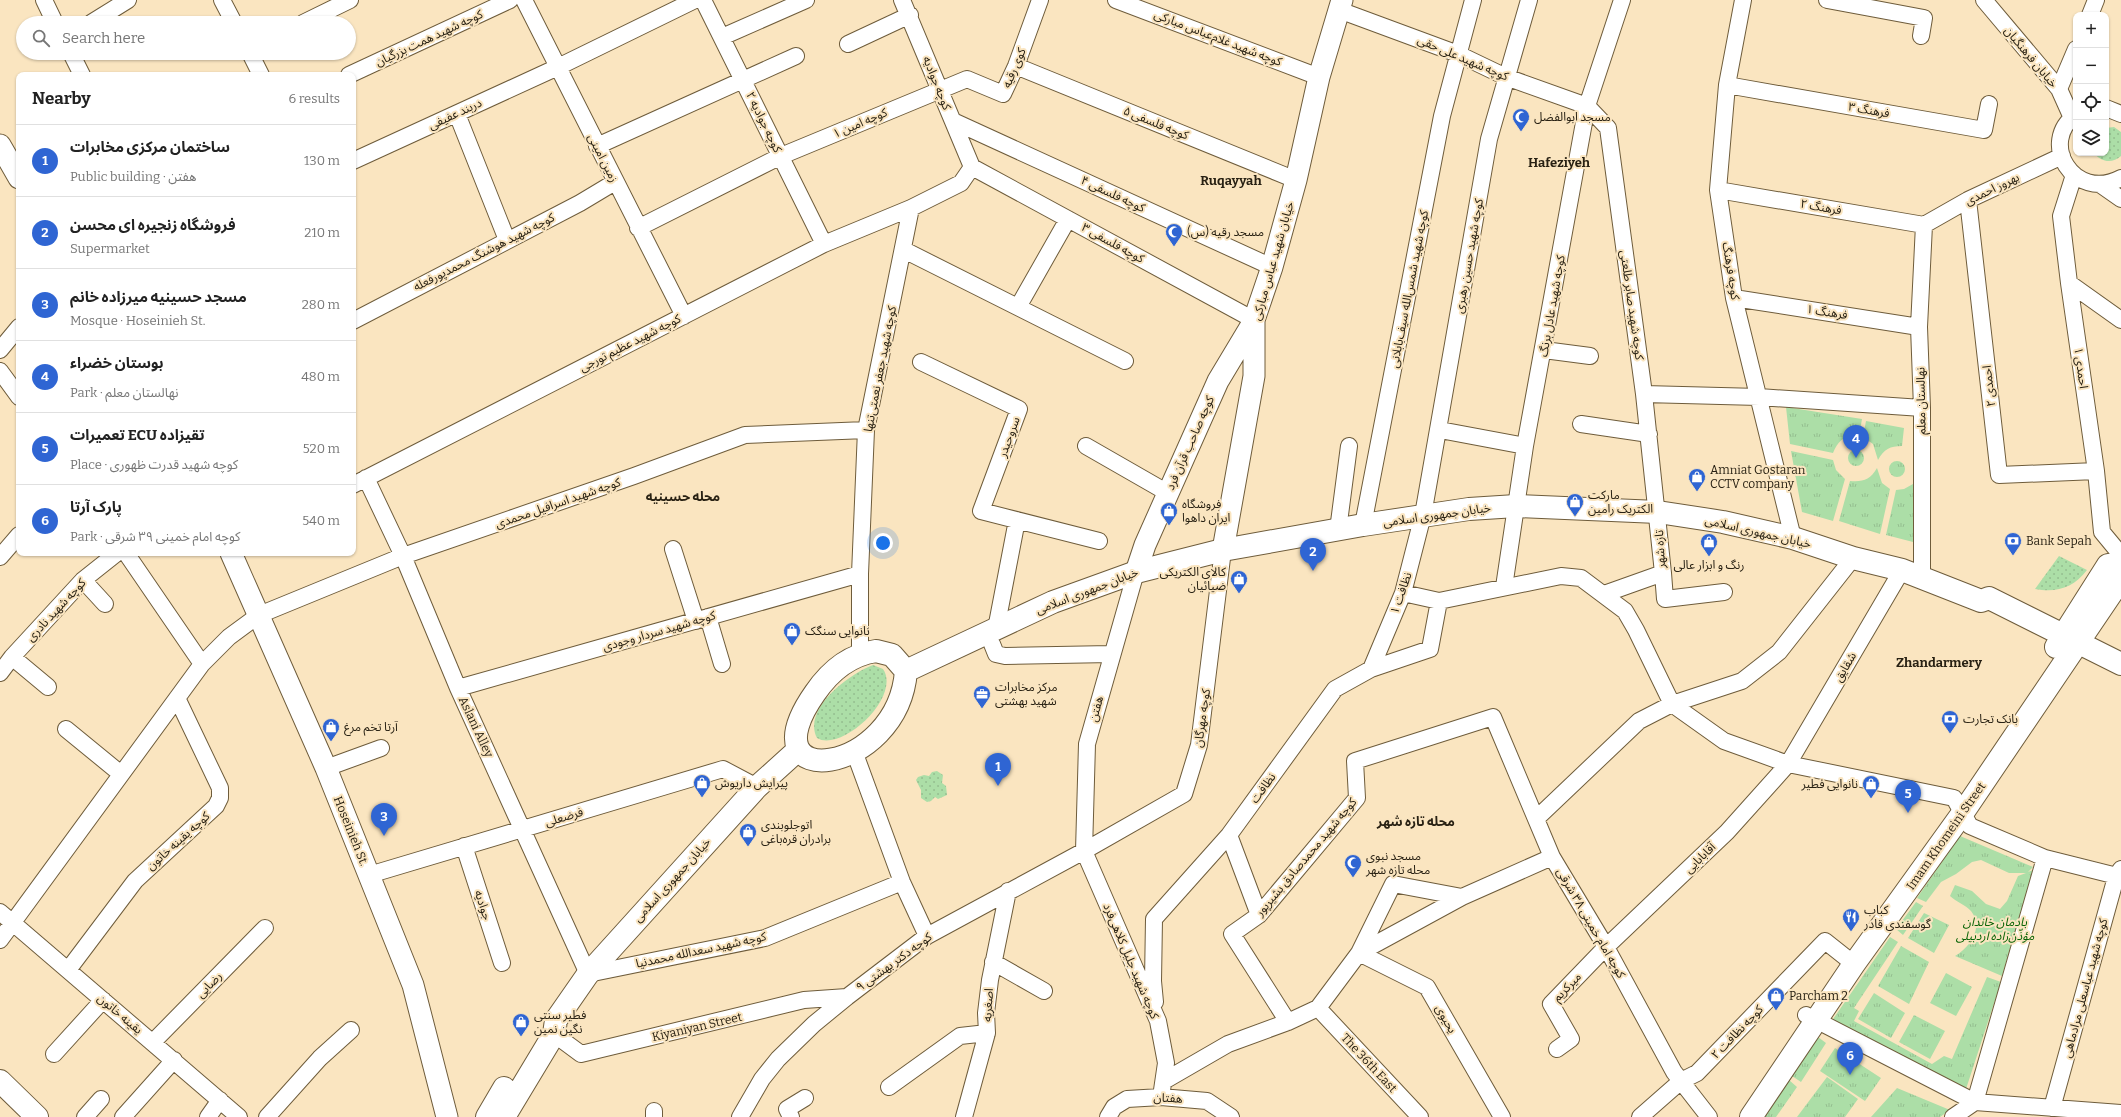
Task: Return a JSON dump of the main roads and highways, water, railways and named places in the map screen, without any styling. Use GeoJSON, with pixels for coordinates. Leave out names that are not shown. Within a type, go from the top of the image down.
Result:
{"type":"FeatureCollection","features":[{"type":"Feature","properties":{"kind":"main road","name":"خیابان جمهوری اسلامی"},"geometry":{"type":"LineString","coordinates":[[906,671],[994,636],[1053,602],[1136,572],[1223,550],[1363,525],[1469,509],[1516,506],[1658,512],[1723,522],[1793,538],[1853,558],[1912,573],[1981,601],[1981,610],[2067,645]]}},
{"type":"Feature","properties":{"kind":"main road"},"geometry":{"type":"LineString","coordinates":[[2067,645],[2108,565],[2121,563]]}},
{"type":"Feature","properties":{"kind":"main road"},"geometry":{"type":"LineString","coordinates":[[2067,645],[2121,580]]}},
{"type":"Feature","properties":{"kind":"main road"},"geometry":{"type":"LineString","coordinates":[[2067,645],[2121,664]]}},
{"type":"Feature","properties":{"kind":"main road"},"geometry":{"type":"LineString","coordinates":[[2067,645],[2121,681]]}},
{"type":"Feature","properties":{"kind":"main road","name":"Imam Khomeini Street"},"geometry":{"type":"LineString","coordinates":[[1751,1117],[1811,1018],[1958,806],[2067,645]]}},
{"type":"Feature","properties":{"kind":"main road"},"geometry":{"type":"LineString","coordinates":[[876,651],[892,655],[906,671],[905,688],[896,712],[877,736],[854,751],[833,760],[820,761],[807,759],[798,750],[794,740],[797,724],[805,708],[821,684],[840,666],[860,654],[876,651]]}},
{"type":"Feature","properties":{"kind":"main road","name":"خیابان جمهوری اسلامی"},"geometry":{"type":"LineString","coordinates":[[504,1117],[555,1027],[588,974],[757,788],[798,750]]}},
{"type":"Feature","properties":{"kind":"main road","name":"خیابان جمهوری اسلامی"},"geometry":{"type":"LineString","coordinates":[[487,1117],[543,1026],[555,1027]]}},
{"type":"Feature","properties":{"kind":"main road"},"geometry":{"type":"LineString","coordinates":[[0,1082],[37,1117]]}},
{"type":"Feature","properties":{"kind":"place","name":"مسجد ابوالفضل"},"geometry":{"type":"Point","coordinates":[1521,132]}},
{"type":"Feature","properties":{"kind":"place","name":"مسجد رقیه (س)"},"geometry":{"type":"Point","coordinates":[1174,247]}},
{"type":"Feature","properties":{"kind":"place","name":"بوستان خضراء"},"geometry":{"type":"Point","coordinates":[1856,458]}},
{"type":"Feature","properties":{"kind":"place","name":"Amniat Gostaran CCTV company"},"geometry":{"type":"Point","coordinates":[1697,492]}},
{"type":"Feature","properties":{"kind":"place","name":"مارکت الکتریک رامین"},"geometry":{"type":"Point","coordinates":[1575,517]}},
{"type":"Feature","properties":{"kind":"place","name":"فروشگاه ایران داهوا"},"geometry":{"type":"Point","coordinates":[1169,526]}},
{"type":"Feature","properties":{"kind":"place","name":"Bank Sepah"},"geometry":{"type":"Point","coordinates":[2013,556]}},
{"type":"Feature","properties":{"kind":"place","name":"رنگ و ابزار عالی"},"geometry":{"type":"Point","coordinates":[1709,557]}},
{"type":"Feature","properties":{"kind":"place","name":"فروشگاه زنجیره ای محسن"},"geometry":{"type":"Point","coordinates":[1313,571]}},
{"type":"Feature","properties":{"kind":"place","name":"کالای الکتریکی ضیائیان"},"geometry":{"type":"Point","coordinates":[1239,594]}},
{"type":"Feature","properties":{"kind":"place","name":"نانوایی سنگک"},"geometry":{"type":"Point","coordinates":[792,646]}},
{"type":"Feature","properties":{"kind":"place","name":"مرکز مخابرات شهید بهشتی"},"geometry":{"type":"Point","coordinates":[982,709]}},
{"type":"Feature","properties":{"kind":"place","name":"بانک تجارت"},"geometry":{"type":"Point","coordinates":[1950,734]}},
{"type":"Feature","properties":{"kind":"place","name":"آرتا تخم مرغ"},"geometry":{"type":"Point","coordinates":[331,742]}},
{"type":"Feature","properties":{"kind":"place","name":"ساختمان مرکزی مخابرات"},"geometry":{"type":"Point","coordinates":[998,786]}},
{"type":"Feature","properties":{"kind":"place","name":"پیرایش داریوش"},"geometry":{"type":"Point","coordinates":[702,798]}},
{"type":"Feature","properties":{"kind":"place","name":"نانوایی فطیر"},"geometry":{"type":"Point","coordinates":[1871,799]}},
{"type":"Feature","properties":{"kind":"place","name":"تعمیرات ECU تقیزاده"},"geometry":{"type":"Point","coordinates":[1908,813]}},
{"type":"Feature","properties":{"kind":"place","name":"مسجد حسینیه میرزاده خانم"},"geometry":{"type":"Point","coordinates":[384,836]}},
{"type":"Feature","properties":{"kind":"place","name":"اتوجلوبندی برادران قره‌باغی"},"geometry":{"type":"Point","coordinates":[748,847]}},
{"type":"Feature","properties":{"kind":"place","name":"مسجد نبوی محله تازه شهر"},"geometry":{"type":"Point","coordinates":[1353,878]}},
{"type":"Feature","properties":{"kind":"place","name":"کباب گوسفندی قادر"},"geometry":{"type":"Point","coordinates":[1851,932]}},
{"type":"Feature","properties":{"kind":"place","name":"Parcham 2"},"geometry":{"type":"Point","coordinates":[1776,1011]}},
{"type":"Feature","properties":{"kind":"place","name":"فطیر سنتی نگین نمین"},"geometry":{"type":"Point","coordinates":[521,1037]}},
{"type":"Feature","properties":{"kind":"place","name":"پارک آرتا"},"geometry":{"type":"Point","coordinates":[1850,1075]}},
{"type":"Feature","properties":{"kind":"district","name":"Hafeziyeh"},"geometry":{"type":"Point","coordinates":[1559,162]}},
{"type":"Feature","properties":{"kind":"district","name":"Ruqayyah"},"geometry":{"type":"Point","coordinates":[1231,180]}},
{"type":"Feature","properties":{"kind":"district","name":"محله حسینیه"},"geometry":{"type":"Point","coordinates":[683,496]}},
{"type":"Feature","properties":{"kind":"district","name":"Zhandarmery"},"geometry":{"type":"Point","coordinates":[1939,662]}},
{"type":"Feature","properties":{"kind":"district","name":"محله تازه شهر"},"geometry":{"type":"Point","coordinates":[1416,821]}},
{"type":"Feature","properties":{"kind":"park label","name":"یادمان خاندان مؤذّن‌زاده اردبیلی"},"geometry":{"type":"Point","coordinates":[1995,929]}}]}
